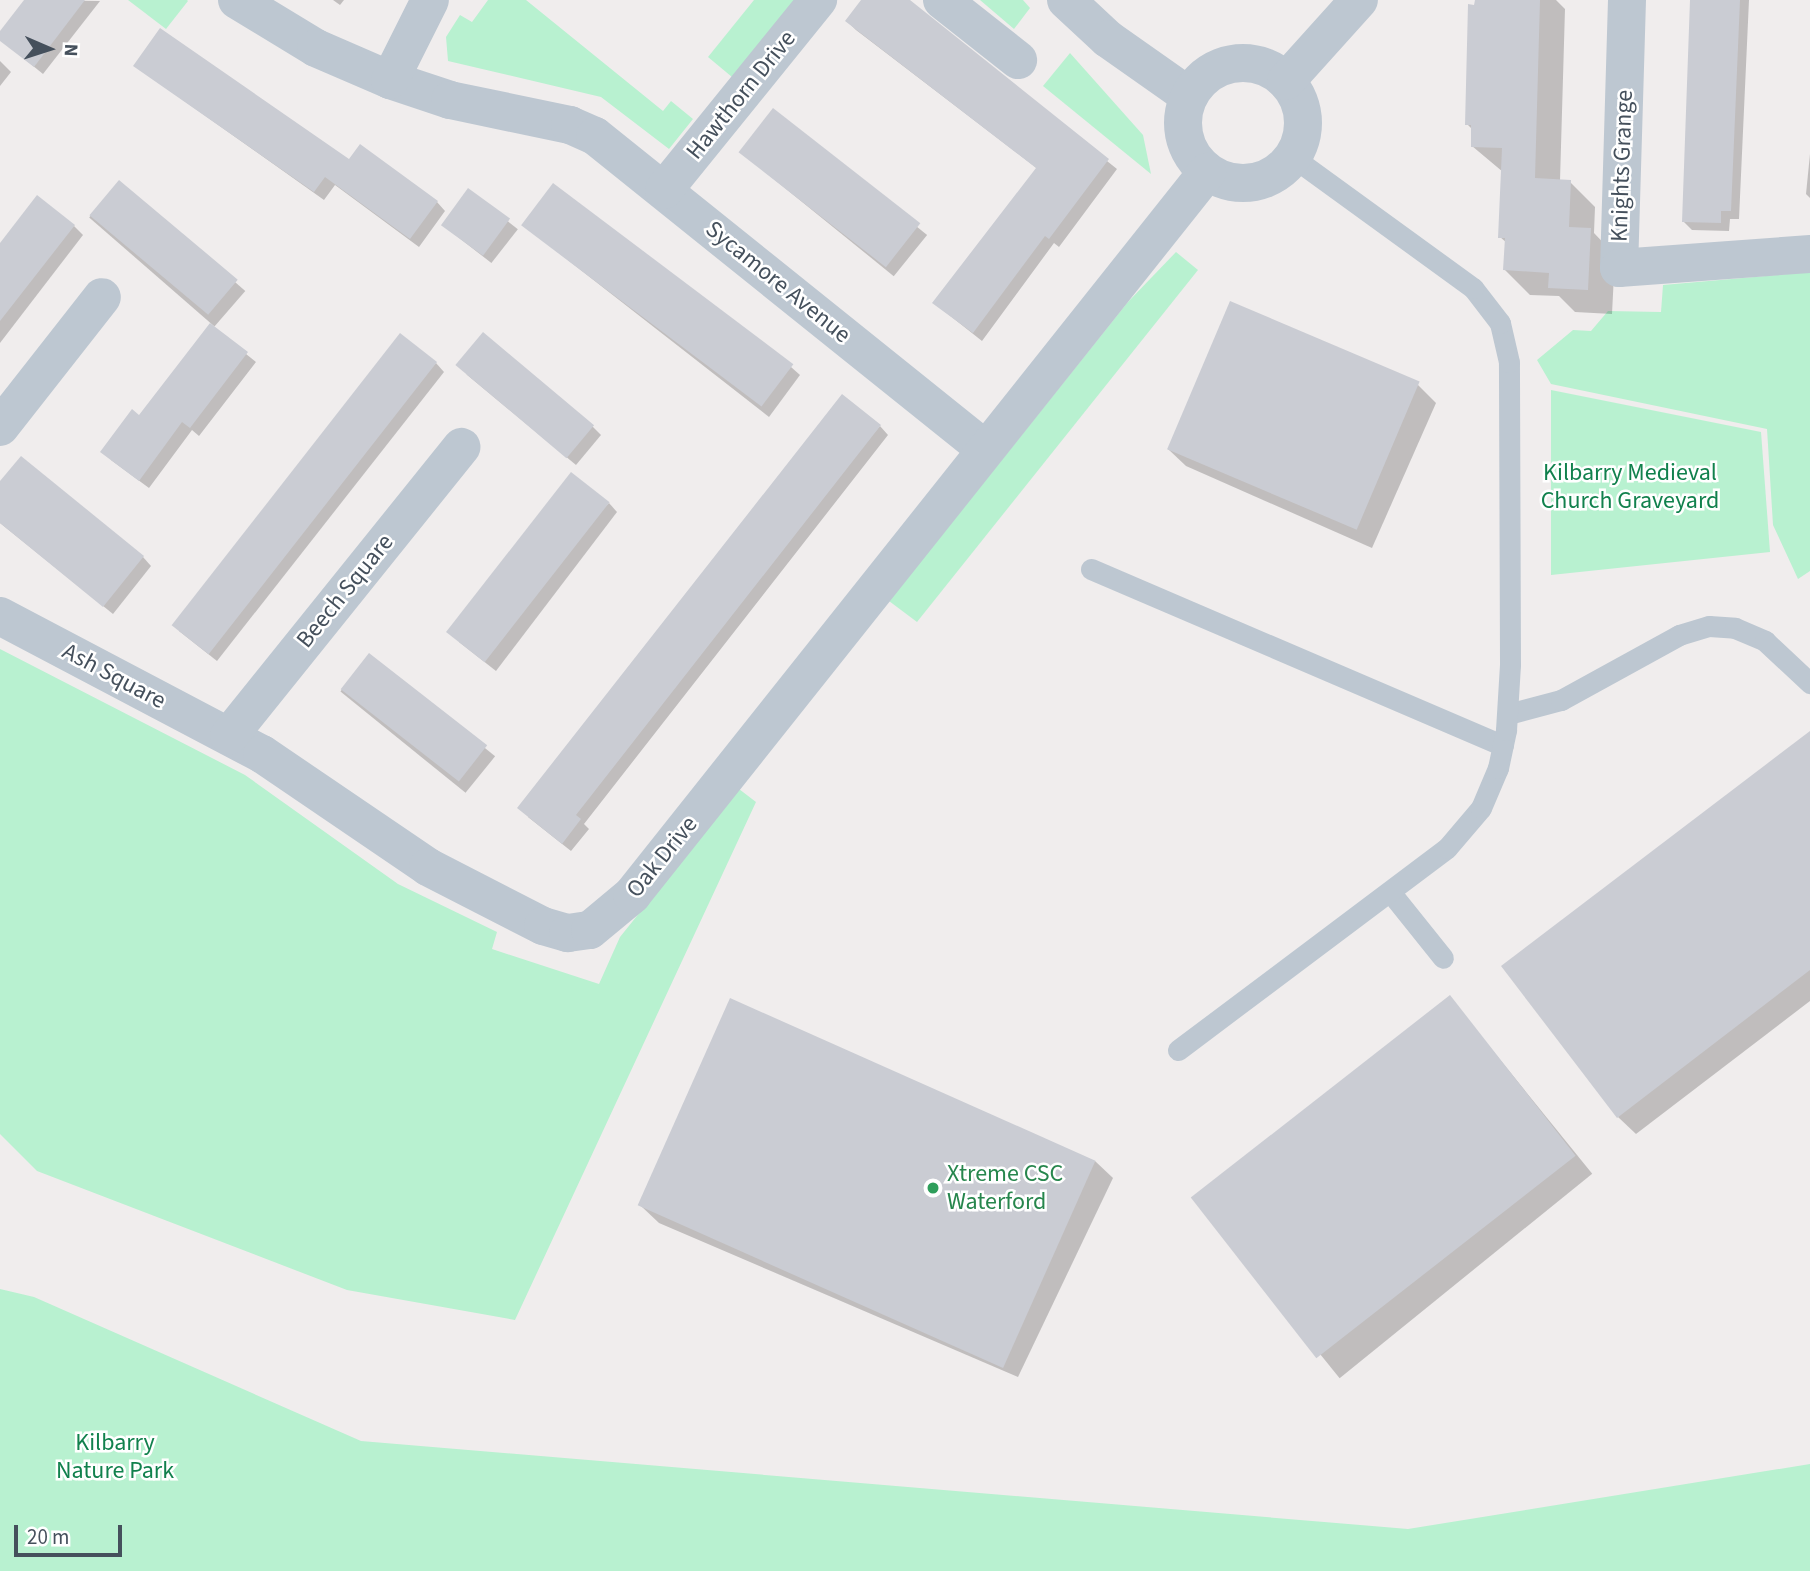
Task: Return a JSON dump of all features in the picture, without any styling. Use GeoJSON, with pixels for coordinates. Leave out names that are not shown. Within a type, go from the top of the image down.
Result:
{"type":"FeatureCollection","features":[{"type":"Feature","properties":{"kind":"street","name":"Sycamore Avenue"},"geometry":{"type":"LineString","coordinates":[[237,0],[316,48],[390,80],[450,100],[580,129],[664,190],[985,450]]}},
{"type":"Feature","properties":{"kind":"street"},"geometry":{"type":"LineString","coordinates":[[390,80],[430,0]]}},
{"type":"Feature","properties":{"kind":"street","name":"Hawthorn Drive"},"geometry":{"type":"LineString","coordinates":[[664,190],[818,0]]}},
{"type":"Feature","properties":{"kind":"street"},"geometry":{"type":"LineString","coordinates":[[942,0],[1018,60]]}},
{"type":"Feature","properties":{"kind":"street"},"geometry":{"type":"LineString","coordinates":[[1066,0],[1108,38],[1189,96]]}},
{"type":"Feature","properties":{"kind":"street"},"geometry":{"type":"LineString","coordinates":[[1286,81],[1359,0]]}},
{"type":"Feature","properties":{"kind":"street","name":"Knights Grange"},"geometry":{"type":"LineString","coordinates":[[1627,0],[1619,268],[1810,254]]}},
{"type":"Feature","properties":{"kind":"street"},"geometry":{"type":"LineString","coordinates":[[1234,63],[1271,69],[1286,81],[1303,112],[1303,129],[1293,157],[1277,174],[1260,182],[1223,181],[1206,172],[1187,145],[1183,128],[1189,96],[1200,80],[1234,63]]}},
{"type":"Feature","properties":{"kind":"street"},"geometry":{"type":"LineString","coordinates":[[985,450],[1206,172]]}},
{"type":"Feature","properties":{"kind":"street"},"geometry":{"type":"LineString","coordinates":[[0,427],[102,297]]}},
{"type":"Feature","properties":{"kind":"street","name":"Beech Square"},"geometry":{"type":"LineString","coordinates":[[229,736],[461,447]]}},
{"type":"Feature","properties":{"kind":"street","name":"Oak Drive"},"geometry":{"type":"LineString","coordinates":[[229,736],[279,764],[421,863],[543,926],[568,933],[590,930],[632,895],[985,450]]}},
{"type":"Feature","properties":{"kind":"street","name":"Ash Square"},"geometry":{"type":"LineString","coordinates":[[0,616],[229,736]]}},
{"type":"Feature","properties":{"kind":"lane"},"geometry":{"type":"LineString","coordinates":[[1178,1050],[1391,893],[1447,848],[1470,823],[1490,788],[1503,747],[1508,714],[1509,362],[1500,323],[1474,288],[1293,157]]}},
{"type":"Feature","properties":{"kind":"lane"},"geometry":{"type":"LineString","coordinates":[[1091,569],[1503,747]]}},
{"type":"Feature","properties":{"kind":"lane"},"geometry":{"type":"LineString","coordinates":[[1508,714],[1561,700],[1679,635],[1709,626],[1735,628],[1765,640],[1810,683]]}},
{"type":"Feature","properties":{"kind":"lane"},"geometry":{"type":"LineString","coordinates":[[1391,893],[1443,958]]}},
{"type":"Feature","properties":{"kind":"green space"},"geometry":{"type":"Polygon","coordinates":[[[128,0],[187,0],[188,1],[166,29],[128,0]]]}},
{"type":"Feature","properties":{"kind":"green space"},"geometry":{"type":"Polygon","coordinates":[[[488,0],[526,0],[663,111],[671,101],[693,119],[669,149],[601,97],[448,61],[446,37],[460,15],[472,22],[488,0]]]}},
{"type":"Feature","properties":{"kind":"green space"},"geometry":{"type":"Polygon","coordinates":[[[754,0],[796,0],[732,77],[708,57],[754,0]]]}},
{"type":"Feature","properties":{"kind":"green space"},"geometry":{"type":"Polygon","coordinates":[[[980,0],[1023,0],[1030,8],[1014,29],[980,0]]]}},
{"type":"Feature","properties":{"kind":"green space"},"geometry":{"type":"Polygon","coordinates":[[[1070,53],[1143,135],[1151,174],[1043,86],[1070,53]]]}},
{"type":"Feature","properties":{"kind":"green space"},"geometry":{"type":"Polygon","coordinates":[[[1176,252],[1198,270],[917,622],[889,601],[1127,303],[1176,252]]]}},
{"type":"Feature","properties":{"kind":"green space"},"geometry":{"type":"Polygon","coordinates":[[[1810,272],[1810,571],[1798,579],[1773,525],[1767,429],[1551,384],[1537,360],[1573,330],[1591,331],[1608,311],[1661,312],[1663,285],[1810,272]]]}},
{"type":"Feature","properties":{"kind":"green space","name":"Kilbarry Medieval Church Graveyard"},"geometry":{"type":"Polygon","coordinates":[[[1551,390],[1761,432],[1770,552],[1551,575],[1551,390]]]}},
{"type":"Feature","properties":{"kind":"green space"},"geometry":{"type":"Polygon","coordinates":[[[0,649],[245,775],[398,884],[497,932],[492,949],[599,984],[620,937],[739,789],[756,802],[515,1320],[347,1290],[37,1171],[0,1134],[0,649]]]}},
{"type":"Feature","properties":{"kind":"green space","name":"Kilbarry Nature Park"},"geometry":{"type":"Polygon","coordinates":[[[0,1289],[34,1297],[361,1441],[1408,1529],[1810,1464],[1810,1571],[0,1571],[0,1289]]]}},
{"type":"Feature","properties":{"kind":"building"},"geometry":{"type":"Polygon","coordinates":[[[24,0],[85,0],[34,67],[0,41],[0,31],[24,0]]]}},
{"type":"Feature","properties":{"kind":"building"},"geometry":{"type":"Polygon","coordinates":[[[861,0],[910,0],[1109,159],[1049,239],[1045,236],[973,333],[932,303],[1036,168],[845,21],[861,0]]]}},
{"type":"Feature","properties":{"kind":"building"},"geometry":{"type":"Polygon","coordinates":[[[1475,0],[1540,0],[1535,178],[1571,180],[1569,227],[1591,228],[1588,290],[1548,288],[1549,273],[1503,270],[1505,238],[1498,238],[1502,148],[1471,147],[1471,125],[1465,125],[1468,4],[1474,5],[1475,0]]]}},
{"type":"Feature","properties":{"kind":"building"},"geometry":{"type":"Polygon","coordinates":[[[1690,0],[1740,0],[1731,211],[1721,211],[1721,223],[1682,222],[1690,0]]]}},
{"type":"Feature","properties":{"kind":"building"},"geometry":{"type":"Polygon","coordinates":[[[160,28],[349,159],[360,144],[438,201],[410,239],[325,177],[314,192],[133,66],[160,28]]]}},
{"type":"Feature","properties":{"kind":"building"},"geometry":{"type":"Polygon","coordinates":[[[773,108],[920,223],[886,267],[739,152],[773,108]]]}},
{"type":"Feature","properties":{"kind":"building"},"geometry":{"type":"Polygon","coordinates":[[[119,180],[238,280],[208,315],[89,215],[119,180]]]}},
{"type":"Feature","properties":{"kind":"building"},"geometry":{"type":"Polygon","coordinates":[[[553,183],[793,364],[761,406],[521,225],[553,183]]]}},
{"type":"Feature","properties":{"kind":"building"},"geometry":{"type":"Polygon","coordinates":[[[468,188],[510,219],[483,256],[441,225],[468,188]]]}},
{"type":"Feature","properties":{"kind":"building"},"geometry":{"type":"Polygon","coordinates":[[[37,195],[75,225],[0,321],[0,243],[37,195]]]}},
{"type":"Feature","properties":{"kind":"building"},"geometry":{"type":"Polygon","coordinates":[[[1230,301],[1420,381],[1357,530],[1167,449],[1230,301]]]}},
{"type":"Feature","properties":{"kind":"building"},"geometry":{"type":"Polygon","coordinates":[[[210,323],[248,352],[190,428],[182,422],[139,481],[100,452],[132,409],[139,415],[210,323]]]}},
{"type":"Feature","properties":{"kind":"building"},"geometry":{"type":"Polygon","coordinates":[[[483,332],[594,425],[566,458],[455,365],[483,332]]]}},
{"type":"Feature","properties":{"kind":"building"},"geometry":{"type":"Polygon","coordinates":[[[400,333],[437,362],[209,654],[172,625],[400,333]]]}},
{"type":"Feature","properties":{"kind":"building"},"geometry":{"type":"Polygon","coordinates":[[[842,394],[881,425],[576,815],[581,819],[562,844],[517,808],[842,394]]]}},
{"type":"Feature","properties":{"kind":"building"},"geometry":{"type":"Polygon","coordinates":[[[21,456],[144,556],[103,607],[0,523],[0,481],[21,456]]]}},
{"type":"Feature","properties":{"kind":"building"},"geometry":{"type":"Polygon","coordinates":[[[571,472],[610,502],[485,662],[446,632],[571,472]]]}},
{"type":"Feature","properties":{"kind":"building"},"geometry":{"type":"Polygon","coordinates":[[[369,653],[487,745],[459,782],[341,689],[369,653]]]}},
{"type":"Feature","properties":{"kind":"building"},"geometry":{"type":"Polygon","coordinates":[[[1810,731],[1810,970],[1617,1118],[1501,966],[1810,731]]]}},
{"type":"Feature","properties":{"kind":"building"},"geometry":{"type":"Polygon","coordinates":[[[1450,995],[1576,1156],[1316,1358],[1191,1198],[1450,995]]]}},
{"type":"Feature","properties":{"kind":"building"},"geometry":{"type":"Polygon","coordinates":[[[730,998],[1095,1161],[1003,1368],[638,1205],[730,998]]]}},
{"type":"Feature","properties":{"kind":"place","name":"Xtreme CSC Waterford"},"geometry":{"type":"Point","coordinates":[933,1188]}}]}
